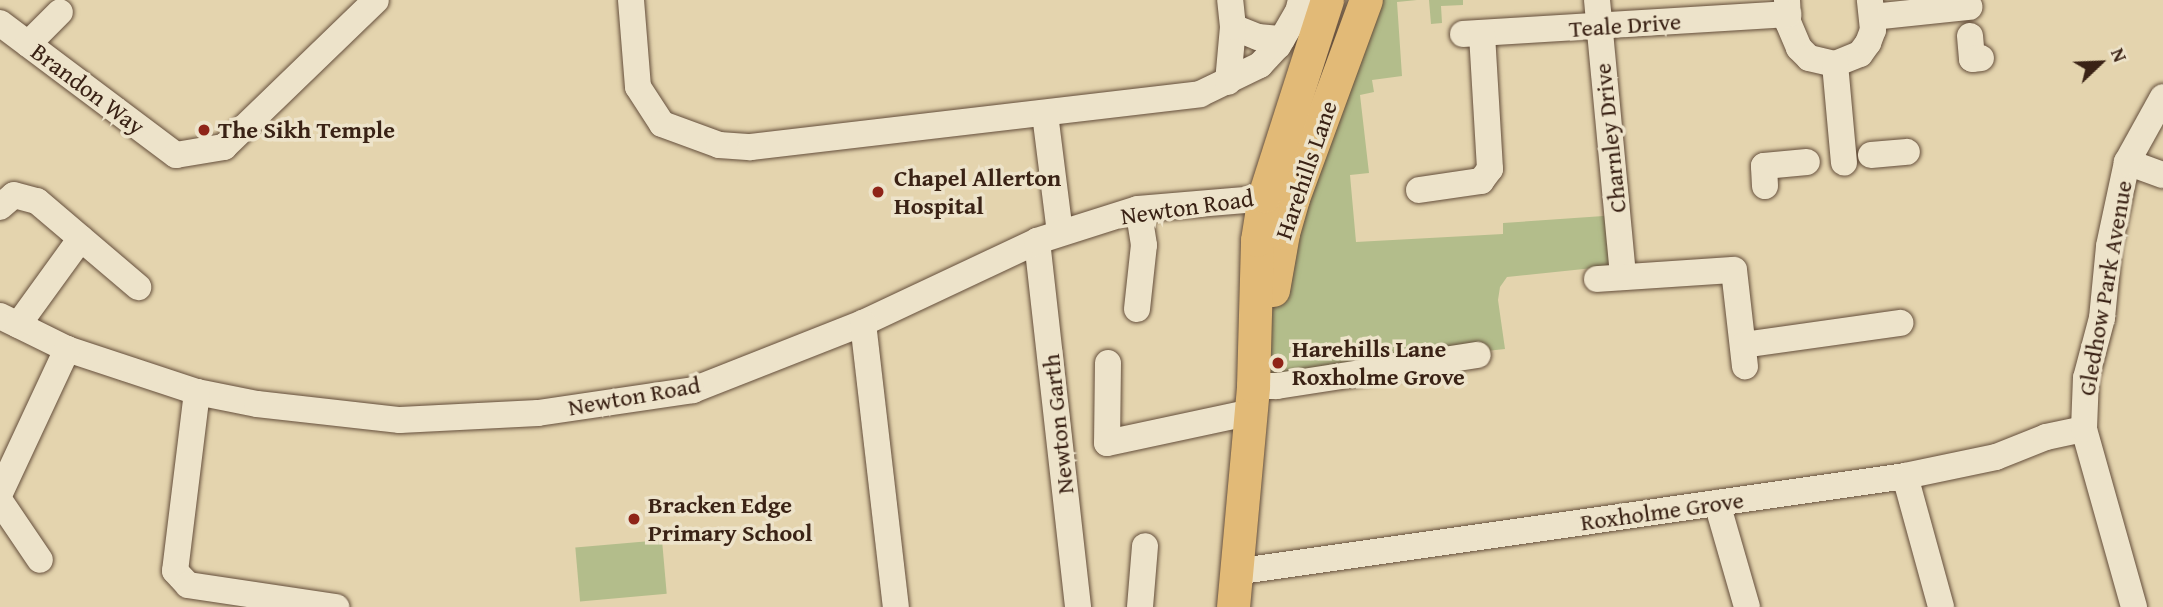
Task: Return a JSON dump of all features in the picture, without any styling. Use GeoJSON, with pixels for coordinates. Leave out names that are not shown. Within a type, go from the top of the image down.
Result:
{"type":"FeatureCollection","features":[{"type":"Feature","properties":{"kind":"main road","name":"Harehills Lane"},"geometry":{"type":"LineString","coordinates":[[1278,197],[1327,0]]}},
{"type":"Feature","properties":{"kind":"main road","name":"Harehills Lane"},"geometry":{"type":"LineString","coordinates":[[1233,607],[1256,343],[1257,240],[1366,0]]}},
{"type":"Feature","properties":{"kind":"street","name":"Brandon Way"},"geometry":{"type":"LineString","coordinates":[[0,23],[176,155],[224,147],[376,0]]}},
{"type":"Feature","properties":{"kind":"street"},"geometry":{"type":"LineString","coordinates":[[631,0],[638,87],[662,124],[719,145],[751,147],[934,123],[1045,114],[1200,94],[1260,65],[1282,39],[1298,12],[1301,0]]}},
{"type":"Feature","properties":{"kind":"street"},"geometry":{"type":"LineString","coordinates":[[1228,82],[1233,27],[1230,0]]}},
{"type":"Feature","properties":{"kind":"street","name":"Charnley Drive"},"geometry":{"type":"LineString","coordinates":[[1597,0],[1623,277]]}},
{"type":"Feature","properties":{"kind":"street"},"geometry":{"type":"LineString","coordinates":[[1787,7],[1799,48],[1809,58],[1835,64],[1860,54],[1872,30],[1871,9],[1972,24]]}},
{"type":"Feature","properties":{"kind":"street","name":"Teale Drive"},"geometry":{"type":"LineString","coordinates":[[1419,190],[1481,181],[1490,169],[1473,34],[1599,27],[1787,7]]}},
{"type":"Feature","properties":{"kind":"street"},"geometry":{"type":"LineString","coordinates":[[28,44],[60,12]]}},
{"type":"Feature","properties":{"kind":"street"},"geometry":{"type":"LineString","coordinates":[[1233,27],[1258,37],[1282,39]]}},
{"type":"Feature","properties":{"kind":"street"},"geometry":{"type":"LineString","coordinates":[[1835,64],[1841,159]]}},
{"type":"Feature","properties":{"kind":"street","name":"Gledhow Park Avenue"},"geometry":{"type":"LineString","coordinates":[[2134,607],[2084,429],[2086,378],[2102,318],[2109,246],[2127,162],[2163,97]]}},
{"type":"Feature","properties":{"kind":"street","name":"Newton Garth"},"geometry":{"type":"LineString","coordinates":[[1045,114],[1049,237],[1078,607]]}},
{"type":"Feature","properties":{"kind":"street"},"geometry":{"type":"LineString","coordinates":[[1764,169],[1907,152]]}},
{"type":"Feature","properties":{"kind":"street"},"geometry":{"type":"LineString","coordinates":[[2127,162],[2163,175]]}},
{"type":"Feature","properties":{"kind":"street"},"geometry":{"type":"LineString","coordinates":[[0,207],[14,195],[37,201],[138,287]]}},
{"type":"Feature","properties":{"kind":"street","name":"Newton Road"},"geometry":{"type":"LineString","coordinates":[[9,320],[67,349],[197,393],[257,404],[400,420],[538,413],[692,390],[863,323],[1049,237],[1138,209],[1278,197]]}},
{"type":"Feature","properties":{"kind":"street"},"geometry":{"type":"LineString","coordinates":[[1137,309],[1144,245],[1138,209]]}},
{"type":"Feature","properties":{"kind":"street"},"geometry":{"type":"LineString","coordinates":[[9,320],[81,238]]}},
{"type":"Feature","properties":{"kind":"street"},"geometry":{"type":"LineString","coordinates":[[1597,279],[1734,270],[1744,355],[1900,323]]}},
{"type":"Feature","properties":{"kind":"street"},"geometry":{"type":"LineString","coordinates":[[863,323],[897,607]]}},
{"type":"Feature","properties":{"kind":"street"},"geometry":{"type":"LineString","coordinates":[[0,493],[67,349]]}},
{"type":"Feature","properties":{"kind":"street"},"geometry":{"type":"LineString","coordinates":[[1108,363],[1107,443],[1252,399],[1278,386],[1478,355]]}},
{"type":"Feature","properties":{"kind":"street"},"geometry":{"type":"LineString","coordinates":[[197,393],[175,571],[188,585],[335,607]]}},
{"type":"Feature","properties":{"kind":"street","name":"Roxholme Grove"},"geometry":{"type":"LineString","coordinates":[[1235,572],[1905,475],[1996,457],[2046,437],[2084,429]]}},
{"type":"Feature","properties":{"kind":"street"},"geometry":{"type":"LineString","coordinates":[[1905,475],[1941,607]]}},
{"type":"Feature","properties":{"kind":"street"},"geometry":{"type":"LineString","coordinates":[[0,501],[40,559]]}},
{"type":"Feature","properties":{"kind":"street"},"geometry":{"type":"LineString","coordinates":[[1717,503],[1747,607]]}},
{"type":"Feature","properties":{"kind":"street"},"geometry":{"type":"LineString","coordinates":[[1140,607],[1145,546]]}},
{"type":"Feature","properties":{"kind":"green space"},"geometry":{"type":"Polygon","coordinates":[[[1366,0],[1417,0],[1397,2],[1402,76],[1372,80],[1374,92],[1360,95],[1369,173],[1350,175],[1356,242],[1503,234],[1503,223],[1618,215],[1622,265],[1507,277],[1500,287],[1498,300],[1505,349],[1254,376],[1256,343],[1366,0]]]}},
{"type":"Feature","properties":{"kind":"green space"},"geometry":{"type":"Polygon","coordinates":[[[1429,0],[1463,0],[1463,5],[1441,6],[1442,23],[1431,24],[1429,0]]]}},
{"type":"Feature","properties":{"kind":"green space"},"geometry":{"type":"Polygon","coordinates":[[[662,540],[667,594],[580,601],[575,548],[662,540]]]}},
{"type":"Feature","properties":{"kind":"place","name":"The Sikh Temple"},"geometry":{"type":"Point","coordinates":[204,130]}},
{"type":"Feature","properties":{"kind":"place","name":"Chapel Allerton Hospital"},"geometry":{"type":"Point","coordinates":[878,192]}},
{"type":"Feature","properties":{"kind":"place","name":"Harehills Lane Roxholme Grove"},"geometry":{"type":"Point","coordinates":[1278,363]}},
{"type":"Feature","properties":{"kind":"place","name":"Bracken Edge Primary School"},"geometry":{"type":"Point","coordinates":[634,519]}}]}
